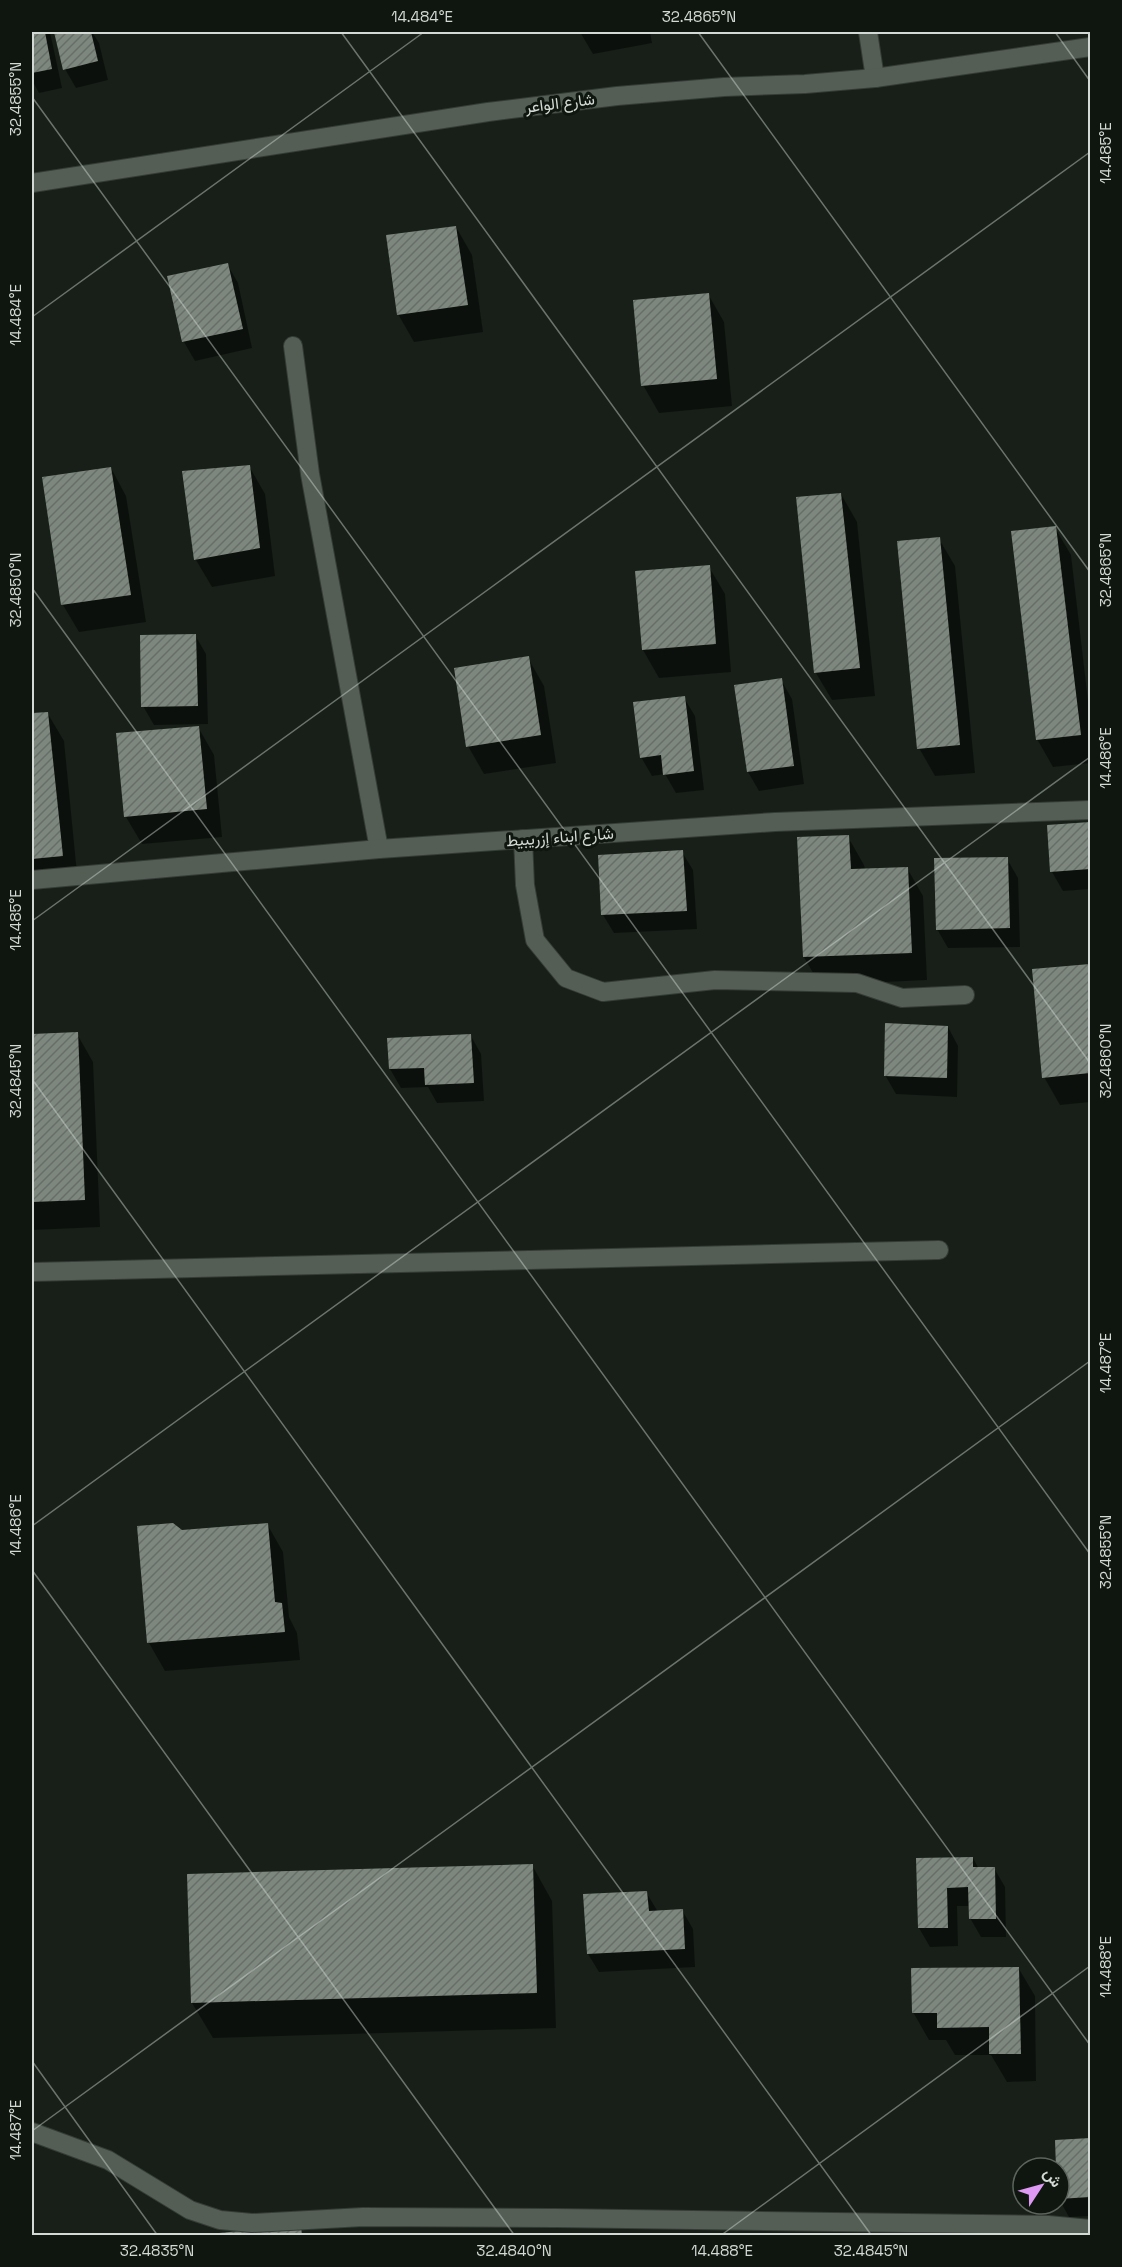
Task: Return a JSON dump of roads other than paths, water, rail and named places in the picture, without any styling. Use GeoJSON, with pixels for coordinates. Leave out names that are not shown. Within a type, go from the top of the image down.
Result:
{"type":"FeatureCollection","features":[{"type":"Feature","properties":{"kind":"street"},"geometry":{"type":"LineString","coordinates":[[868,32],[875,78]]}},
{"type":"Feature","properties":{"kind":"street","name":"شارع الواعر"},"geometry":{"type":"LineString","coordinates":[[32,183],[488,112],[618,96],[875,78],[1090,47]]}},
{"type":"Feature","properties":{"kind":"street"},"geometry":{"type":"LineString","coordinates":[[293,346],[314,497],[379,849]]}},
{"type":"Feature","properties":{"kind":"street","name":"شارع ابناء إزريبيط"},"geometry":{"type":"LineString","coordinates":[[32,880],[379,849],[775,822],[1090,810]]}},
{"type":"Feature","properties":{"kind":"street"},"geometry":{"type":"LineString","coordinates":[[522,839],[525,885],[536,940],[566,978],[603,992],[714,980],[857,982],[902,998],[965,995]]}},
{"type":"Feature","properties":{"kind":"street"},"geometry":{"type":"LineString","coordinates":[[32,1272],[939,1250]]}},
{"type":"Feature","properties":{"kind":"street"},"geometry":{"type":"LineString","coordinates":[[32,2132],[108,2160],[190,2210],[220,2220],[252,2223],[397,2217],[768,2228],[1090,2229]]}}]}
